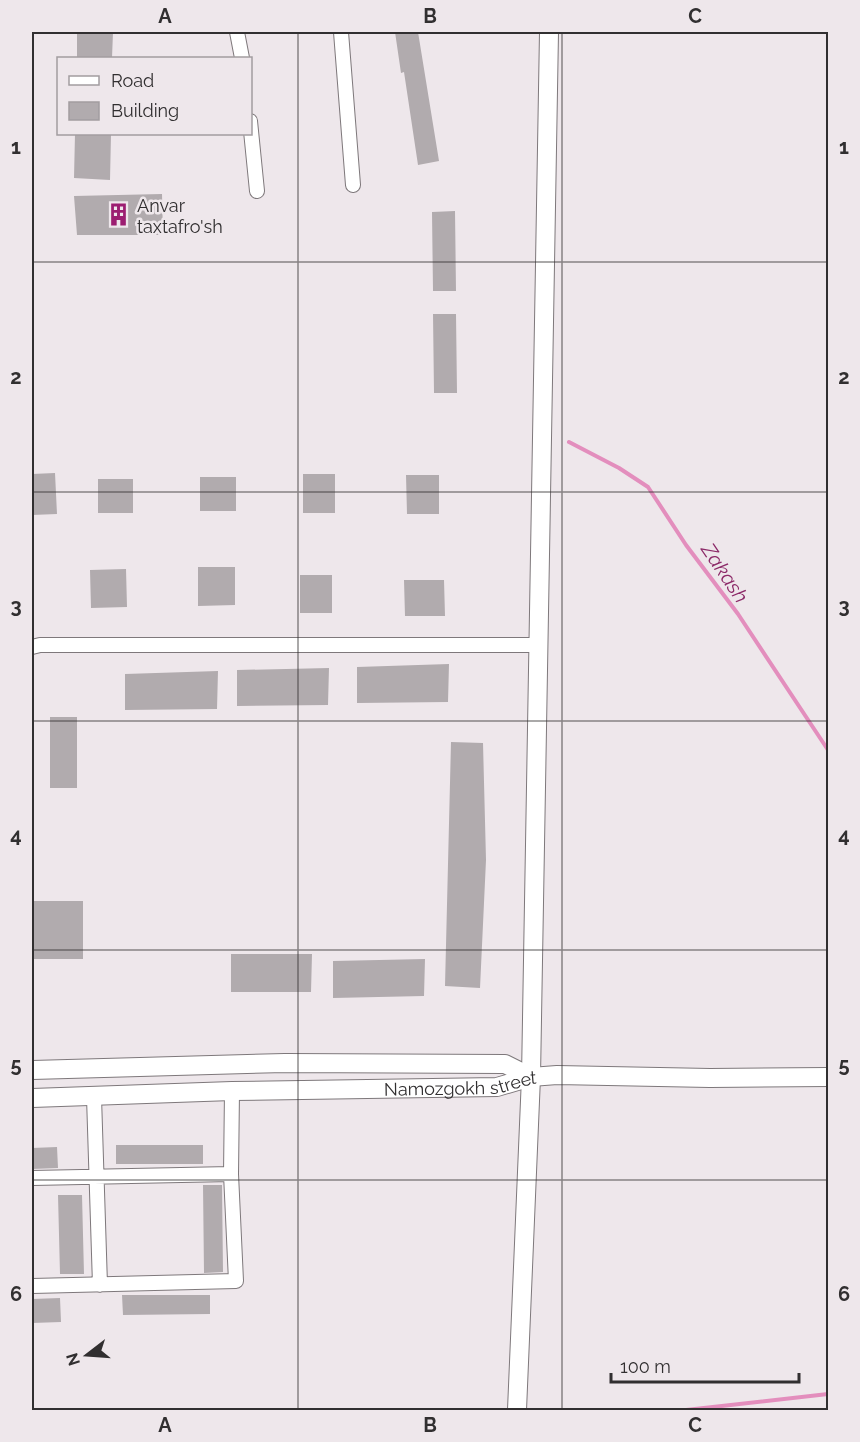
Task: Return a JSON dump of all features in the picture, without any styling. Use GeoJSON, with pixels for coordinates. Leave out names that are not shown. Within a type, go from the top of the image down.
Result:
{"type":"FeatureCollection","features":[{"type":"Feature","properties":{"kind":"main road"},"geometry":{"type":"LineString","coordinates":[[517,1410],[531,1077],[549,32]]}},
{"type":"Feature","properties":{"kind":"main road","name":"Namozgokh street"},"geometry":{"type":"LineString","coordinates":[[32,1070],[285,1063],[505,1064],[531,1077]]}},
{"type":"Feature","properties":{"kind":"main road"},"geometry":{"type":"LineString","coordinates":[[531,1077],[557,1075],[710,1078],[828,1077]]}},
{"type":"Feature","properties":{"kind":"main road","name":"Namozgokh street"},"geometry":{"type":"LineString","coordinates":[[32,1098],[232,1091],[497,1087],[531,1077]]}},
{"type":"Feature","properties":{"kind":"lane"},"geometry":{"type":"LineString","coordinates":[[237,32],[242,57]]}},
{"type":"Feature","properties":{"kind":"lane"},"geometry":{"type":"LineString","coordinates":[[341,32],[353,185]]}},
{"type":"Feature","properties":{"kind":"lane"},"geometry":{"type":"LineString","coordinates":[[251,135],[257,191]]}},
{"type":"Feature","properties":{"kind":"lane"},"geometry":{"type":"LineString","coordinates":[[32,647],[539,645]]}},
{"type":"Feature","properties":{"kind":"lane"},"geometry":{"type":"LineString","coordinates":[[32,1286],[236,1281],[231,1174],[232,1091]]}},
{"type":"Feature","properties":{"kind":"lane"},"geometry":{"type":"LineString","coordinates":[[94,1097],[100,1285]]}},
{"type":"Feature","properties":{"kind":"lane"},"geometry":{"type":"LineString","coordinates":[[32,1178],[231,1174]]}},
{"type":"Feature","properties":{"kind":"building"},"geometry":{"type":"Polygon","coordinates":[[[77,32],[113,32],[112,57],[77,57],[77,32]]]}},
{"type":"Feature","properties":{"kind":"building"},"geometry":{"type":"Polygon","coordinates":[[[395,32],[418,32],[439,161],[418,165],[404,72],[401,73],[395,32]]]}},
{"type":"Feature","properties":{"kind":"building"},"geometry":{"type":"Polygon","coordinates":[[[75,135],[111,135],[110,180],[74,178],[75,135]]]}},
{"type":"Feature","properties":{"kind":"building","name":"Anvar taxtafro'sh"},"geometry":{"type":"Polygon","coordinates":[[[162,194],[163,235],[77,235],[74,196],[162,194]]]}},
{"type":"Feature","properties":{"kind":"building"},"geometry":{"type":"Polygon","coordinates":[[[455,211],[456,291],[433,291],[432,212],[455,211]]]}},
{"type":"Feature","properties":{"kind":"building"},"geometry":{"type":"Polygon","coordinates":[[[433,314],[456,314],[457,393],[434,393],[433,314]]]}},
{"type":"Feature","properties":{"kind":"building"},"geometry":{"type":"Polygon","coordinates":[[[55,473],[57,514],[32,515],[32,474],[55,473]]]}},
{"type":"Feature","properties":{"kind":"building"},"geometry":{"type":"Polygon","coordinates":[[[303,474],[335,474],[335,513],[303,513],[303,474]]]}},
{"type":"Feature","properties":{"kind":"building"},"geometry":{"type":"Polygon","coordinates":[[[406,475],[439,475],[439,514],[407,514],[406,475]]]}},
{"type":"Feature","properties":{"kind":"building"},"geometry":{"type":"Polygon","coordinates":[[[200,477],[236,477],[236,511],[200,511],[200,477]]]}},
{"type":"Feature","properties":{"kind":"building"},"geometry":{"type":"Polygon","coordinates":[[[98,479],[133,479],[133,513],[98,513],[98,479]]]}},
{"type":"Feature","properties":{"kind":"building"},"geometry":{"type":"Polygon","coordinates":[[[198,567],[235,567],[235,605],[198,606],[198,567]]]}},
{"type":"Feature","properties":{"kind":"building"},"geometry":{"type":"Polygon","coordinates":[[[126,569],[127,607],[91,608],[90,570],[126,569]]]}},
{"type":"Feature","properties":{"kind":"building"},"geometry":{"type":"Polygon","coordinates":[[[300,575],[332,575],[332,613],[300,613],[300,575]]]}},
{"type":"Feature","properties":{"kind":"building"},"geometry":{"type":"Polygon","coordinates":[[[404,580],[444,580],[445,616],[405,616],[404,580]]]}},
{"type":"Feature","properties":{"kind":"building"},"geometry":{"type":"Polygon","coordinates":[[[449,664],[448,702],[357,703],[357,667],[449,664]]]}},
{"type":"Feature","properties":{"kind":"building"},"geometry":{"type":"Polygon","coordinates":[[[329,668],[328,705],[237,706],[237,670],[329,668]]]}},
{"type":"Feature","properties":{"kind":"building"},"geometry":{"type":"Polygon","coordinates":[[[218,671],[217,709],[125,710],[125,674],[218,671]]]}},
{"type":"Feature","properties":{"kind":"building"},"geometry":{"type":"Polygon","coordinates":[[[50,717],[77,717],[77,788],[50,788],[50,717]]]}},
{"type":"Feature","properties":{"kind":"building"},"geometry":{"type":"Polygon","coordinates":[[[451,742],[483,743],[486,860],[480,988],[445,986],[451,742]]]}},
{"type":"Feature","properties":{"kind":"building"},"geometry":{"type":"Polygon","coordinates":[[[32,901],[83,901],[83,959],[32,959],[32,901]]]}},
{"type":"Feature","properties":{"kind":"building"},"geometry":{"type":"Polygon","coordinates":[[[231,954],[312,954],[311,992],[231,992],[231,954]]]}},
{"type":"Feature","properties":{"kind":"building"},"geometry":{"type":"Polygon","coordinates":[[[425,959],[424,996],[333,998],[333,961],[425,959]]]}},
{"type":"Feature","properties":{"kind":"building"},"geometry":{"type":"Polygon","coordinates":[[[116,1145],[203,1145],[203,1164],[116,1164],[116,1145]]]}},
{"type":"Feature","properties":{"kind":"building"},"geometry":{"type":"Polygon","coordinates":[[[57,1147],[58,1168],[32,1169],[32,1148],[57,1147]]]}},
{"type":"Feature","properties":{"kind":"building"},"geometry":{"type":"Polygon","coordinates":[[[203,1185],[222,1185],[223,1272],[204,1273],[203,1185]]]}},
{"type":"Feature","properties":{"kind":"building"},"geometry":{"type":"Polygon","coordinates":[[[58,1195],[82,1195],[84,1274],[60,1274],[58,1195]]]}},
{"type":"Feature","properties":{"kind":"building"},"geometry":{"type":"Polygon","coordinates":[[[122,1295],[210,1295],[210,1314],[123,1315],[122,1295]]]}},
{"type":"Feature","properties":{"kind":"building"},"geometry":{"type":"Polygon","coordinates":[[[60,1298],[61,1322],[32,1323],[32,1299],[60,1298]]]}},
{"type":"Feature","properties":{"kind":"waterway","name":"Zakash"},"geometry":{"type":"LineString","coordinates":[[569,442],[619,468],[648,487],[686,545],[738,614],[828,750]]}},
{"type":"Feature","properties":{"kind":"waterway"},"geometry":{"type":"LineString","coordinates":[[686,1410],[828,1394]]}},
{"type":"Feature","properties":{"kind":"place","name":"Anvar taxtafro'sh"},"geometry":{"type":"Point","coordinates":[119,215]}}]}
